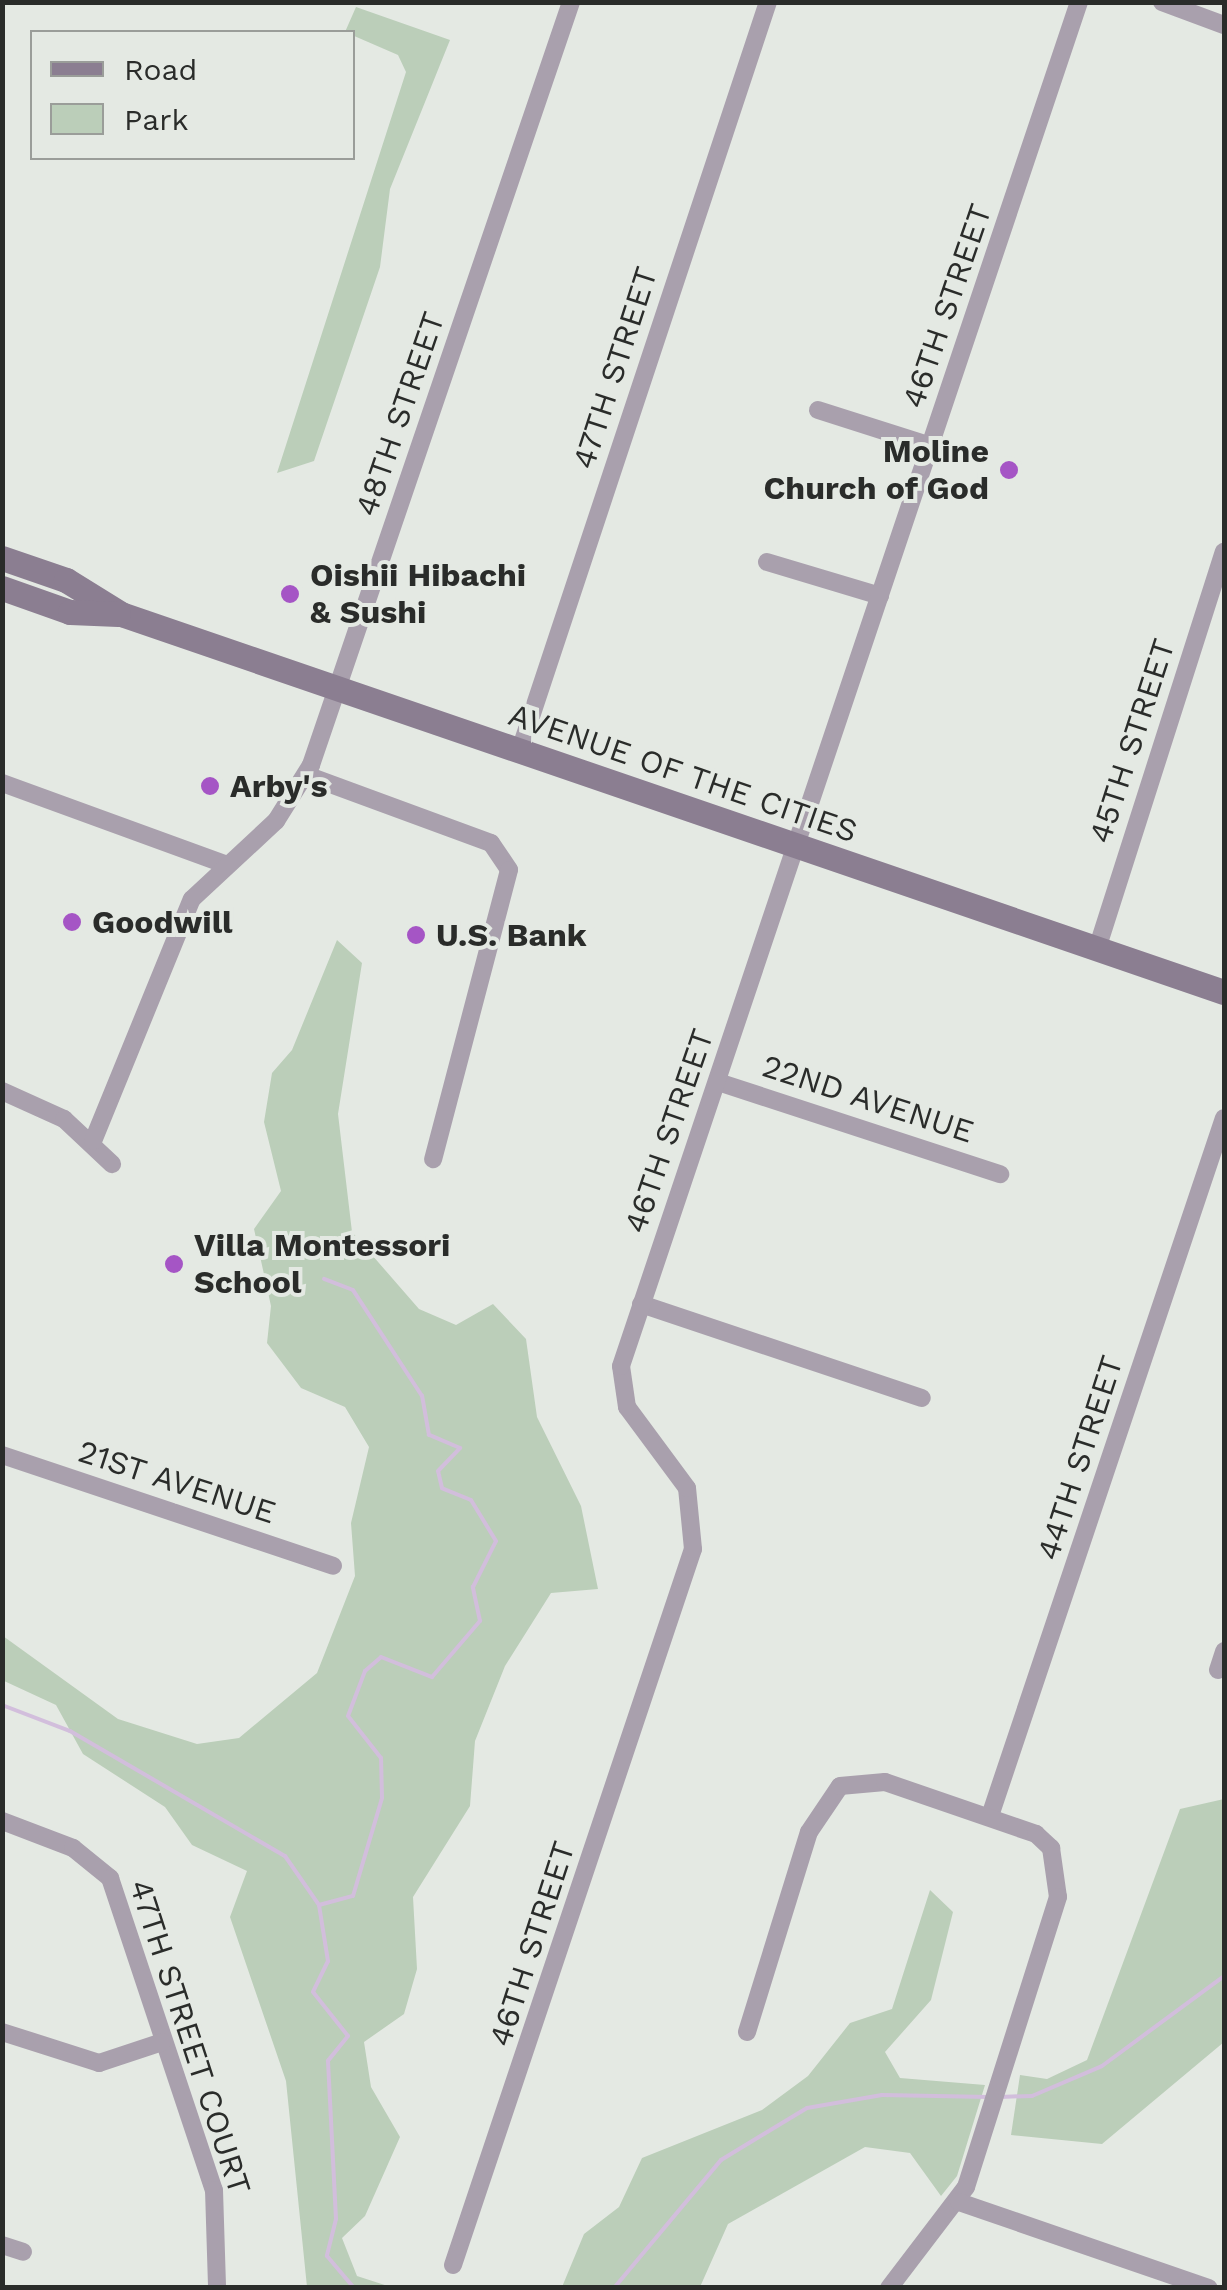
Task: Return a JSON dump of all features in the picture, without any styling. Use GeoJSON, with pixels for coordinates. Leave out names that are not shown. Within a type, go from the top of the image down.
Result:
{"type":"FeatureCollection","features":[{"type":"Feature","properties":{"kind":"main road"},"geometry":{"type":"LineString","coordinates":[[2,549],[66,580]]}},
{"type":"Feature","properties":{"kind":"main road","name":"AVENUE OF THE CITIES"},"geometry":{"type":"LineString","coordinates":[[2,558],[66,580],[121,614],[1224,992]]}},
{"type":"Feature","properties":{"kind":"main road","name":"AVENUE OF THE CITIES"},"geometry":{"type":"LineString","coordinates":[[2,588],[70,612],[121,614]]}},
{"type":"Feature","properties":{"kind":"street","name":"48TH STREET"},"geometry":{"type":"LineString","coordinates":[[93,1141],[120,1094],[178,927],[224,864],[276,821],[306,775],[571,2]]}},
{"type":"Feature","properties":{"kind":"street","name":"47TH STREET"},"geometry":{"type":"LineString","coordinates":[[519,753],[768,2]]}},
{"type":"Feature","properties":{"kind":"street","name":"46TH STREET"},"geometry":{"type":"LineString","coordinates":[[453,2265],[693,1549],[680,1472],[619,1387],[641,1304],[1079,2]]}},
{"type":"Feature","properties":{"kind":"street"},"geometry":{"type":"LineString","coordinates":[[1162,2],[1224,25]]}},
{"type":"Feature","properties":{"kind":"street"},"geometry":{"type":"LineString","coordinates":[[818,410],[930,446]]}},
{"type":"Feature","properties":{"kind":"street","name":"45TH STREET"},"geometry":{"type":"LineString","coordinates":[[1097,949],[1224,552]]}},
{"type":"Feature","properties":{"kind":"street"},"geometry":{"type":"LineString","coordinates":[[768,562],[880,596]]}},
{"type":"Feature","properties":{"kind":"street"},"geometry":{"type":"LineString","coordinates":[[306,775],[490,843],[504,860],[506,898],[433,1160]]}},
{"type":"Feature","properties":{"kind":"street"},"geometry":{"type":"LineString","coordinates":[[2,783],[224,864]]}},
{"type":"Feature","properties":{"kind":"street","name":"22ND AVENUE"},"geometry":{"type":"LineString","coordinates":[[718,1082],[1000,1174]]}},
{"type":"Feature","properties":{"kind":"street"},"geometry":{"type":"LineString","coordinates":[[2,1091],[93,1141],[112,1164]]}},
{"type":"Feature","properties":{"kind":"street","name":"44TH STREET"},"geometry":{"type":"LineString","coordinates":[[990,1816],[1224,1118]]}},
{"type":"Feature","properties":{"kind":"street"},"geometry":{"type":"LineString","coordinates":[[641,1304],[922,1398]]}},
{"type":"Feature","properties":{"kind":"street","name":"21ST AVENUE"},"geometry":{"type":"LineString","coordinates":[[2,1456],[333,1566]]}},
{"type":"Feature","properties":{"kind":"street"},"geometry":{"type":"LineString","coordinates":[[1218,1670],[1224,1650]]}},
{"type":"Feature","properties":{"kind":"street"},"geometry":{"type":"LineString","coordinates":[[747,2032],[810,1832],[832,1792],[866,1779],[990,1816],[1036,1834],[1059,1866],[1058,1896],[960,2202],[889,2288]]}},
{"type":"Feature","properties":{"kind":"street","name":"47TH STREET COURT"},"geometry":{"type":"LineString","coordinates":[[2,1821],[100,1867],[214,2190],[217,2288]]}},
{"type":"Feature","properties":{"kind":"street"},"geometry":{"type":"LineString","coordinates":[[2,2032],[100,2063],[162,2042]]}},
{"type":"Feature","properties":{"kind":"street"},"geometry":{"type":"LineString","coordinates":[[960,2202],[1210,2288]]}},
{"type":"Feature","properties":{"kind":"street"},"geometry":{"type":"LineString","coordinates":[[2,2245],[22,2252]]}},
{"type":"Feature","properties":{"kind":"green space"},"geometry":{"type":"Polygon","coordinates":[[[356,7],[450,40],[390,189],[380,267],[314,461],[277,473],[406,72],[398,55],[355,36],[355,30],[346,30],[356,7]]]}},
{"type":"Feature","properties":{"kind":"green space"},"geometry":{"type":"Polygon","coordinates":[[[337,940],[362,963],[338,1114],[352,1232],[419,1309],[456,1325],[493,1304],[526,1339],[537,1417],[581,1506],[598,1589],[551,1593],[505,1666],[475,1741],[470,1806],[413,1897],[417,1969],[404,2014],[364,2042],[371,2087],[400,2137],[365,2216],[342,2238],[357,2276],[394,2288],[307,2287],[286,2081],[230,1917],[247,1871],[192,1845],[165,1807],[83,1754],[56,1705],[2,1680],[3,1636],[118,1719],[197,1744],[239,1738],[317,1673],[355,1576],[351,1523],[369,1447],[345,1407],[301,1388],[267,1343],[271,1306],[254,1229],[281,1191],[264,1122],[272,1073],[292,1050],[337,940]]]}},
{"type":"Feature","properties":{"kind":"green space"},"geometry":{"type":"Polygon","coordinates":[[[1224,1799],[1224,2042],[1102,2144],[1011,2135],[1020,2075],[1047,2079],[1087,2060],[1180,1809],[1224,1799]]]}},
{"type":"Feature","properties":{"kind":"green space"},"geometry":{"type":"Polygon","coordinates":[[[930,1890],[953,1912],[931,2000],[885,2052],[900,2078],[985,2085],[957,2176],[941,2196],[910,2153],[865,2147],[728,2224],[700,2287],[562,2287],[584,2234],[619,2207],[642,2158],[762,2110],[808,2076],[850,2023],[892,2009],[930,1890]]]}},
{"type":"Feature","properties":{"kind":"waterway"},"geometry":{"type":"LineString","coordinates":[[319,1905],[353,1896],[382,1798],[381,1758],[348,1716],[365,1671],[381,1657],[432,1677],[480,1621],[473,1587],[496,1541],[471,1500],[442,1488],[438,1471],[460,1448],[429,1435],[422,1396],[353,1290],[324,1279]]}},
{"type":"Feature","properties":{"kind":"waterway"},"geometry":{"type":"LineString","coordinates":[[2,1705],[70,1731],[285,1856],[319,1905],[328,1961],[313,1992],[348,2036],[328,2061],[336,2219],[327,2256],[354,2288]]}},
{"type":"Feature","properties":{"kind":"waterway"},"geometry":{"type":"LineString","coordinates":[[1000,2097],[1032,2096],[1102,2066],[1224,1976]]}},
{"type":"Feature","properties":{"kind":"waterway"},"geometry":{"type":"LineString","coordinates":[[614,2288],[721,2160],[807,2108],[882,2095],[990,2097]]}},
{"type":"Feature","properties":{"kind":"place","name":"Moline Church of God"},"geometry":{"type":"Point","coordinates":[1009,470]}},
{"type":"Feature","properties":{"kind":"place","name":"Oishii Hibachi & Sushi"},"geometry":{"type":"Point","coordinates":[290,594]}},
{"type":"Feature","properties":{"kind":"place","name":"Arby's"},"geometry":{"type":"Point","coordinates":[210,786]}},
{"type":"Feature","properties":{"kind":"place","name":"Goodwill"},"geometry":{"type":"Point","coordinates":[72,922]}},
{"type":"Feature","properties":{"kind":"place","name":"U.S. Bank"},"geometry":{"type":"Point","coordinates":[416,935]}},
{"type":"Feature","properties":{"kind":"place","name":"Villa Montessori School"},"geometry":{"type":"Point","coordinates":[174,1264]}}]}
